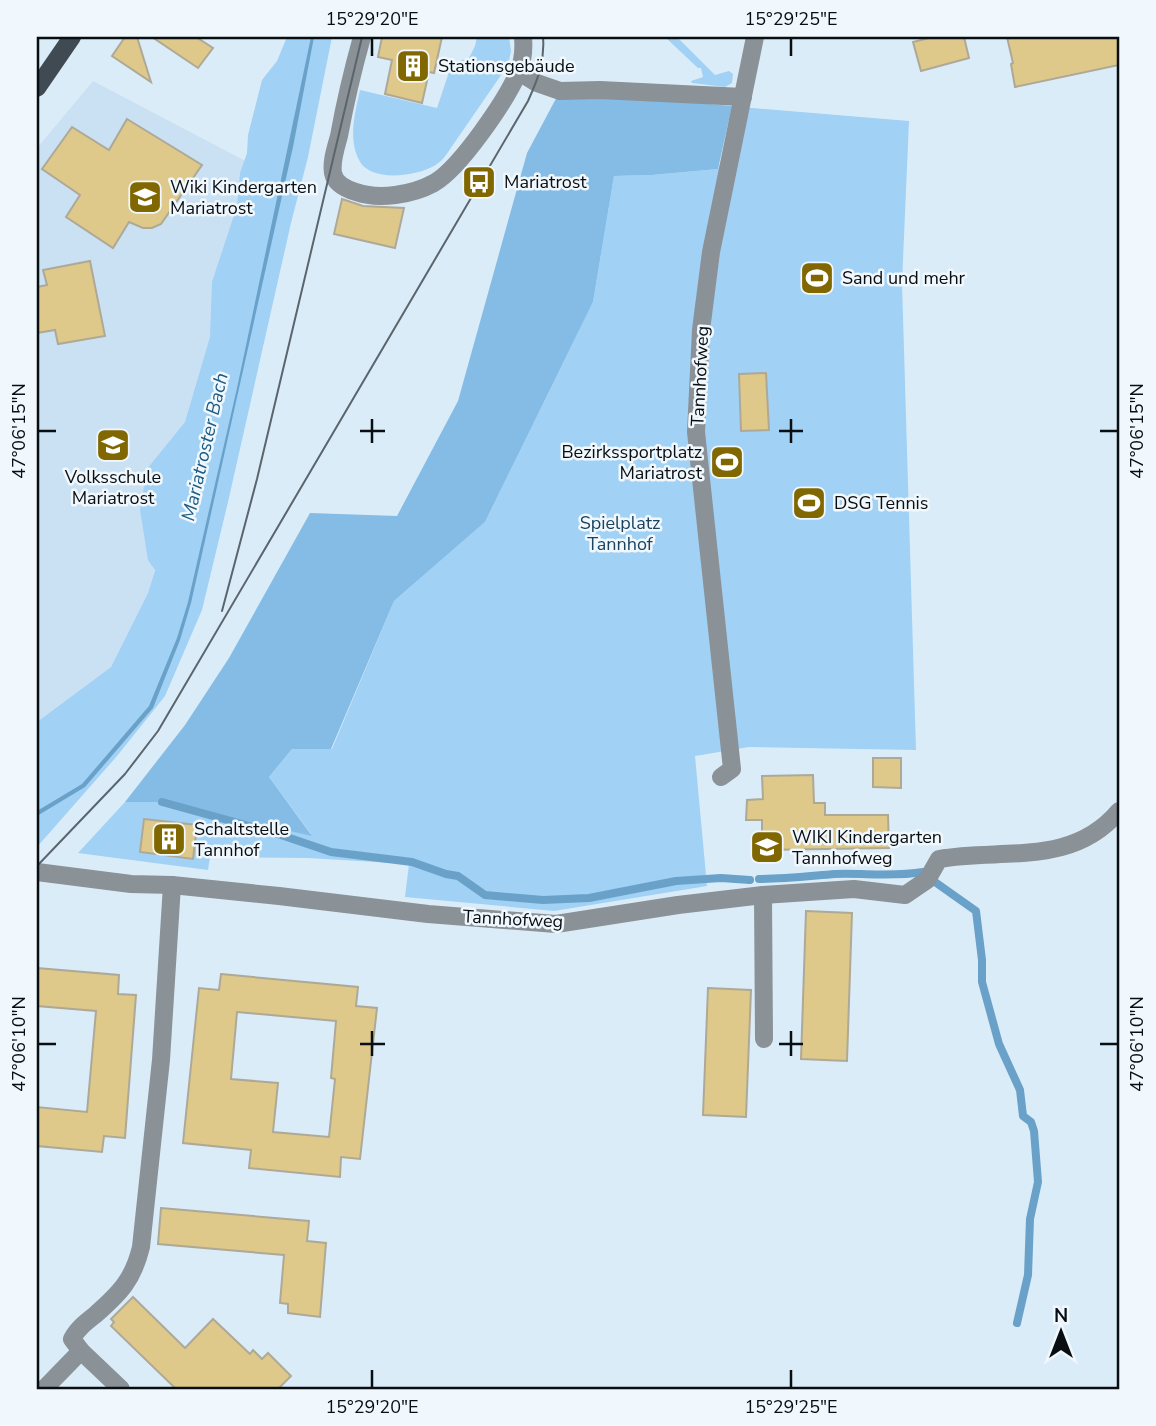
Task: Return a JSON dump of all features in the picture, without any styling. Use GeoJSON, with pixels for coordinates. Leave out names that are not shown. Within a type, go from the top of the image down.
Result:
{"type":"FeatureCollection","features":[{"type":"Feature","properties":{"kind":"main road"},"geometry":{"type":"LineString","coordinates":[[37,88],[72,37]]}},
{"type":"Feature","properties":{"kind":"street"},"geometry":{"type":"LineString","coordinates":[[362,37],[342,120],[333,173],[337,182],[359,194],[384,196],[422,188],[452,168],[519,72],[524,52],[523,37]]}},
{"type":"Feature","properties":{"kind":"street"},"geometry":{"type":"LineString","coordinates":[[519,72],[537,83],[560,91],[600,90],[743,97],[755,37]]}},
{"type":"Feature","properties":{"kind":"street","name":"Tannhofweg"},"geometry":{"type":"LineString","coordinates":[[721,776],[732,769],[696,432],[701,330],[711,252],[743,97]]}},
{"type":"Feature","properties":{"kind":"street","name":"Tannhofweg"},"geometry":{"type":"LineString","coordinates":[[37,872],[429,914],[556,924],[763,895],[853,889],[905,895],[927,880],[939,859],[966,855],[1025,855],[1079,843],[1106,827],[1119,811]]}},
{"type":"Feature","properties":{"kind":"street"},"geometry":{"type":"LineString","coordinates":[[121,1389],[72,1339],[80,1328],[122,1290],[136,1268],[141,1247],[161,1060],[172,885]]}},
{"type":"Feature","properties":{"kind":"street"},"geometry":{"type":"LineString","coordinates":[[763,895],[764,1040]]}},
{"type":"Feature","properties":{"kind":"street"},"geometry":{"type":"LineString","coordinates":[[44,1389],[81,1351]]}},
{"type":"Feature","properties":{"kind":"shaded area","name":"Mariatroster Bach"},"geometry":{"type":"Polygon","coordinates":[[[311,37],[314,37],[293,147],[191,603],[180,640],[153,708],[85,787],[37,816],[37,811],[82,784],[149,706],[177,638],[188,602],[237,388],[311,37]]]}},
{"type":"Feature","properties":{"kind":"shaded area","name":"Volksschule Mariatrost"},"geometry":{"type":"Polygon","coordinates":[[[93,81],[261,169],[224,321],[148,593],[111,667],[37,722],[37,148],[93,81]]]}},
{"type":"Feature","properties":{"kind":"shaded area"},"geometry":{"type":"Polygon","coordinates":[[[560,91],[732,106],[718,169],[614,176],[593,302],[485,522],[394,601],[331,749],[292,749],[269,777],[312,836],[162,802],[125,802],[185,725],[229,658],[310,513],[397,516],[458,401],[527,153],[560,91]]]}},
{"type":"Feature","properties":{"kind":"green space"},"geometry":{"type":"Polygon","coordinates":[[[287,37],[332,37],[308,157],[202,610],[165,696],[117,756],[37,847],[37,722],[111,667],[148,593],[155,570],[148,560],[140,510],[147,469],[185,422],[210,337],[212,282],[237,206],[240,173],[247,153],[248,135],[262,80],[277,61],[287,37]]]}},
{"type":"Feature","properties":{"kind":"green space"},"geometry":{"type":"Polygon","coordinates":[[[477,37],[509,37],[511,51],[508,65],[444,158],[426,170],[406,175],[383,175],[365,167],[356,152],[353,134],[360,90],[437,108],[452,63],[469,58],[477,37]]]}},
{"type":"Feature","properties":{"kind":"green space"},"geometry":{"type":"Polygon","coordinates":[[[665,37],[677,37],[715,75],[729,71],[733,74],[732,83],[725,87],[692,83],[691,81],[703,77],[701,68],[665,37]]]}},
{"type":"Feature","properties":{"kind":"green space","name":"Spielplatz Tannhof"},"geometry":{"type":"Polygon","coordinates":[[[741,107],[909,121],[902,283],[916,750],[749,747],[695,756],[707,886],[554,911],[405,897],[409,864],[308,858],[210,857],[208,870],[78,853],[125,802],[162,802],[311,834],[269,777],[292,749],[332,749],[394,601],[485,522],[593,302],[614,176],[718,169],[741,107]]]}},
{"type":"Feature","properties":{"kind":"building"},"geometry":{"type":"Polygon","coordinates":[[[125,37],[137,37],[151,82],[112,56],[125,37]]]}},
{"type":"Feature","properties":{"kind":"building"},"geometry":{"type":"Polygon","coordinates":[[[152,37],[196,37],[213,48],[198,68],[152,37]]]}},
{"type":"Feature","properties":{"kind":"building","name":"Stationsgebäude"},"geometry":{"type":"Polygon","coordinates":[[[382,37],[442,37],[434,73],[429,72],[422,103],[385,94],[392,60],[378,57],[382,37]]]}},
{"type":"Feature","properties":{"kind":"building"},"geometry":{"type":"Polygon","coordinates":[[[933,37],[964,37],[969,58],[921,71],[913,42],[933,37]]]}},
{"type":"Feature","properties":{"kind":"building"},"geometry":{"type":"Polygon","coordinates":[[[1007,37],[1119,37],[1119,65],[1015,87],[1007,37]]]}},
{"type":"Feature","properties":{"kind":"building"},"geometry":{"type":"Polygon","coordinates":[[[127,119],[202,165],[161,224],[143,228],[129,222],[113,248],[66,217],[80,195],[42,169],[72,127],[109,150],[127,119]]]}},
{"type":"Feature","properties":{"kind":"building"},"geometry":{"type":"Polygon","coordinates":[[[342,199],[363,206],[404,208],[395,248],[334,234],[342,199]]]}},
{"type":"Feature","properties":{"kind":"building"},"geometry":{"type":"Polygon","coordinates":[[[90,261],[105,336],[58,344],[55,330],[37,333],[37,287],[47,285],[43,270],[90,261]]]}},
{"type":"Feature","properties":{"kind":"building"},"geometry":{"type":"Polygon","coordinates":[[[766,373],[769,430],[741,431],[739,374],[766,373]]]}},
{"type":"Feature","properties":{"kind":"building"},"geometry":{"type":"Polygon","coordinates":[[[873,758],[901,758],[901,788],[873,787],[873,758]]]}},
{"type":"Feature","properties":{"kind":"building"},"geometry":{"type":"Polygon","coordinates":[[[813,775],[814,803],[825,803],[825,815],[888,815],[889,848],[762,850],[762,820],[746,820],[747,800],[763,799],[762,776],[813,775]]]}},
{"type":"Feature","properties":{"kind":"building","name":"Schaltstelle Tannhof"},"geometry":{"type":"Polygon","coordinates":[[[144,819],[197,825],[193,859],[140,852],[144,819]]]}},
{"type":"Feature","properties":{"kind":"building"},"geometry":{"type":"Polygon","coordinates":[[[806,911],[852,913],[847,1061],[801,1059],[806,911]]]}},
{"type":"Feature","properties":{"kind":"building"},"geometry":{"type":"Polygon","coordinates":[[[37,968],[119,975],[118,994],[136,995],[125,1138],[104,1136],[102,1152],[37,1146],[37,1107],[87,1112],[96,1011],[37,1006],[37,968]]]}},
{"type":"Feature","properties":{"kind":"building"},"geometry":{"type":"Polygon","coordinates":[[[221,974],[358,987],[356,1006],[377,1008],[360,1159],[341,1157],[340,1177],[249,1168],[251,1150],[183,1143],[199,988],[219,990],[221,974]],[[237,1012],[231,1079],[278,1083],[273,1132],[329,1137],[335,1079],[331,1078],[336,1021],[237,1012]]]}},
{"type":"Feature","properties":{"kind":"building"},"geometry":{"type":"Polygon","coordinates":[[[708,988],[751,990],[746,1117],[703,1115],[708,988]]]}},
{"type":"Feature","properties":{"kind":"building"},"geometry":{"type":"Polygon","coordinates":[[[161,1208],[309,1221],[307,1241],[326,1243],[320,1317],[288,1313],[288,1304],[280,1303],[284,1255],[158,1244],[161,1208]]]}},
{"type":"Feature","properties":{"kind":"building"},"geometry":{"type":"Polygon","coordinates":[[[133,1297],[185,1348],[213,1319],[250,1354],[253,1350],[262,1359],[268,1353],[291,1376],[278,1389],[176,1389],[111,1326],[114,1322],[111,1319],[133,1297]]]}},
{"type":"Feature","properties":{"kind":"waterway"},"geometry":{"type":"LineString","coordinates":[[162,802],[275,833],[331,852],[412,862],[458,876],[485,895],[543,900],[589,898],[676,881],[721,878],[750,880]]}},
{"type":"Feature","properties":{"kind":"waterway"},"geometry":{"type":"LineString","coordinates":[[759,879],[923,872]]}},
{"type":"Feature","properties":{"kind":"waterway"},"geometry":{"type":"LineString","coordinates":[[935,882],[976,911],[982,982],[999,1044],[1020,1090],[1023,1116],[1031,1122],[1034,1131],[1038,1182],[1030,1219],[1028,1275],[1017,1323]]}},
{"type":"Feature","properties":{"kind":"tram line"},"geometry":{"type":"LineString","coordinates":[[222,611],[257,479],[362,37]]}},
{"type":"Feature","properties":{"kind":"tram line"},"geometry":{"type":"LineString","coordinates":[[37,866],[125,774],[158,731],[528,101],[540,70],[543,37]]}},
{"type":"Feature","properties":{"kind":"place","name":"Stationsgebäude"},"geometry":{"type":"Point","coordinates":[413,66]}},
{"type":"Feature","properties":{"kind":"place","name":"Mariatrost"},"geometry":{"type":"Point","coordinates":[479,182]}},
{"type":"Feature","properties":{"kind":"place","name":"Wiki Kindergarten Mariatrost"},"geometry":{"type":"Point","coordinates":[145,197]}},
{"type":"Feature","properties":{"kind":"place","name":"Sand und mehr"},"geometry":{"type":"Point","coordinates":[817,278]}},
{"type":"Feature","properties":{"kind":"place","name":"Volksschule Mariatrost"},"geometry":{"type":"Point","coordinates":[113,445]}},
{"type":"Feature","properties":{"kind":"place","name":"Bezirkssportplatz Mariatrost"},"geometry":{"type":"Point","coordinates":[727,462]}},
{"type":"Feature","properties":{"kind":"place","name":"DSG Tennis"},"geometry":{"type":"Point","coordinates":[809,503]}},
{"type":"Feature","properties":{"kind":"place","name":"Schaltstelle Tannhof"},"geometry":{"type":"Point","coordinates":[169,839]}},
{"type":"Feature","properties":{"kind":"place","name":"WIKI Kindergarten Tannhofweg"},"geometry":{"type":"Point","coordinates":[767,847]}}]}
